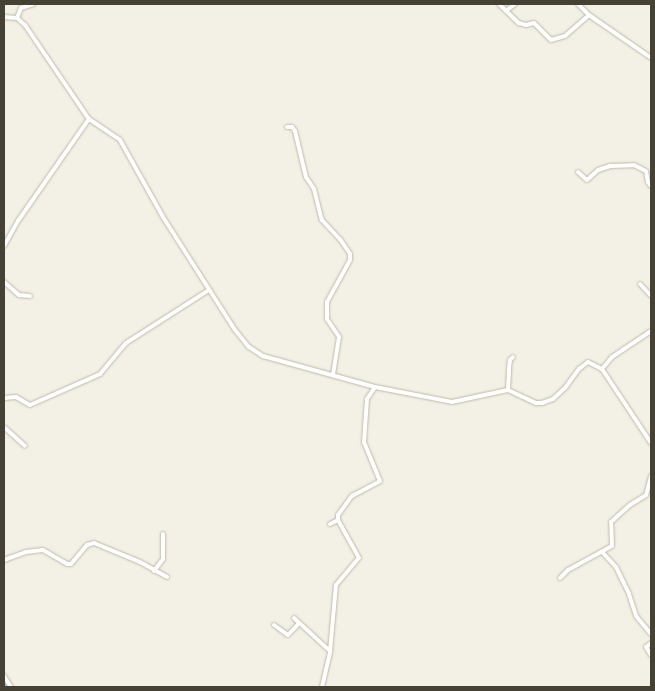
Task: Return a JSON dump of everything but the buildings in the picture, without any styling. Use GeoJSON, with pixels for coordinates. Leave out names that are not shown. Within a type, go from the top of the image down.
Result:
{"type":"FeatureCollection","features":[{"type":"Feature","properties":{"kind":"street"},"geometry":{"type":"LineString","coordinates":[[17,18],[21,8],[33,4]]}},
{"type":"Feature","properties":{"kind":"street"},"geometry":{"type":"LineString","coordinates":[[499,4],[508,10],[522,25],[537,25],[546,37],[551,40],[565,36],[589,14]]}},
{"type":"Feature","properties":{"kind":"street"},"geometry":{"type":"LineString","coordinates":[[508,10],[515,4]]}},
{"type":"Feature","properties":{"kind":"street"},"geometry":{"type":"LineString","coordinates":[[578,4],[651,58]]}},
{"type":"Feature","properties":{"kind":"street"},"geometry":{"type":"LineString","coordinates":[[4,17],[17,18],[36,40],[89,119],[112,132],[120,140],[164,217],[235,330],[256,351],[280,362],[375,387],[452,402],[508,390],[536,403],[545,402],[565,388],[584,364],[591,362],[602,370],[651,442]]}},
{"type":"Feature","properties":{"kind":"street"},"geometry":{"type":"LineString","coordinates":[[4,246],[18,221],[89,119]]}},
{"type":"Feature","properties":{"kind":"street"},"geometry":{"type":"LineString","coordinates":[[287,127],[292,127],[295,131],[306,176],[314,188],[322,220],[340,239],[350,254],[327,302],[327,319],[339,337],[333,376]]}},
{"type":"Feature","properties":{"kind":"street"},"geometry":{"type":"LineString","coordinates":[[578,172],[587,180],[598,170],[610,166],[634,165],[646,171],[648,182],[651,186]]}},
{"type":"Feature","properties":{"kind":"street"},"geometry":{"type":"LineString","coordinates":[[4,282],[19,295],[30,296]]}},
{"type":"Feature","properties":{"kind":"street"},"geometry":{"type":"LineString","coordinates":[[640,284],[651,296]]}},
{"type":"Feature","properties":{"kind":"street"},"geometry":{"type":"LineString","coordinates":[[4,398],[16,398],[30,405],[100,374],[126,343],[210,290]]}},
{"type":"Feature","properties":{"kind":"street"},"geometry":{"type":"LineString","coordinates":[[602,370],[612,357],[651,331]]}},
{"type":"Feature","properties":{"kind":"street"},"geometry":{"type":"LineString","coordinates":[[508,390],[510,360],[513,357]]}},
{"type":"Feature","properties":{"kind":"street"},"geometry":{"type":"LineString","coordinates":[[322,687],[330,650],[336,586],[359,558],[338,520],[338,515],[352,496],[380,481],[364,442],[367,400],[375,387]]}},
{"type":"Feature","properties":{"kind":"street"},"geometry":{"type":"LineString","coordinates":[[4,427],[25,446]]}},
{"type":"Feature","properties":{"kind":"street"},"geometry":{"type":"LineString","coordinates":[[560,578],[569,569],[593,555],[604,553],[612,545],[611,522],[617,515],[646,494],[651,476]]}},
{"type":"Feature","properties":{"kind":"street"},"geometry":{"type":"LineString","coordinates":[[330,524],[338,520]]}},
{"type":"Feature","properties":{"kind":"street"},"geometry":{"type":"LineString","coordinates":[[154,571],[163,559],[162,534]]}},
{"type":"Feature","properties":{"kind":"street"},"geometry":{"type":"LineString","coordinates":[[4,560],[26,552],[43,550],[71,564],[87,545],[94,542],[166,577]]}},
{"type":"Feature","properties":{"kind":"street"},"geometry":{"type":"LineString","coordinates":[[604,553],[616,567],[629,594],[635,615],[651,634]]}},
{"type":"Feature","properties":{"kind":"street"},"geometry":{"type":"LineString","coordinates":[[294,618],[330,650]]}},
{"type":"Feature","properties":{"kind":"street"},"geometry":{"type":"LineString","coordinates":[[274,625],[288,635],[299,623]]}},
{"type":"Feature","properties":{"kind":"street"},"geometry":{"type":"LineString","coordinates":[[651,644],[646,646],[651,655]]}},
{"type":"Feature","properties":{"kind":"street"},"geometry":{"type":"LineString","coordinates":[[4,676],[11,687]]}},
{"type":"Feature","properties":{"kind":"waterway"},"geometry":{"type":"LineString","coordinates":[[4,682],[7,687]]}}]}
